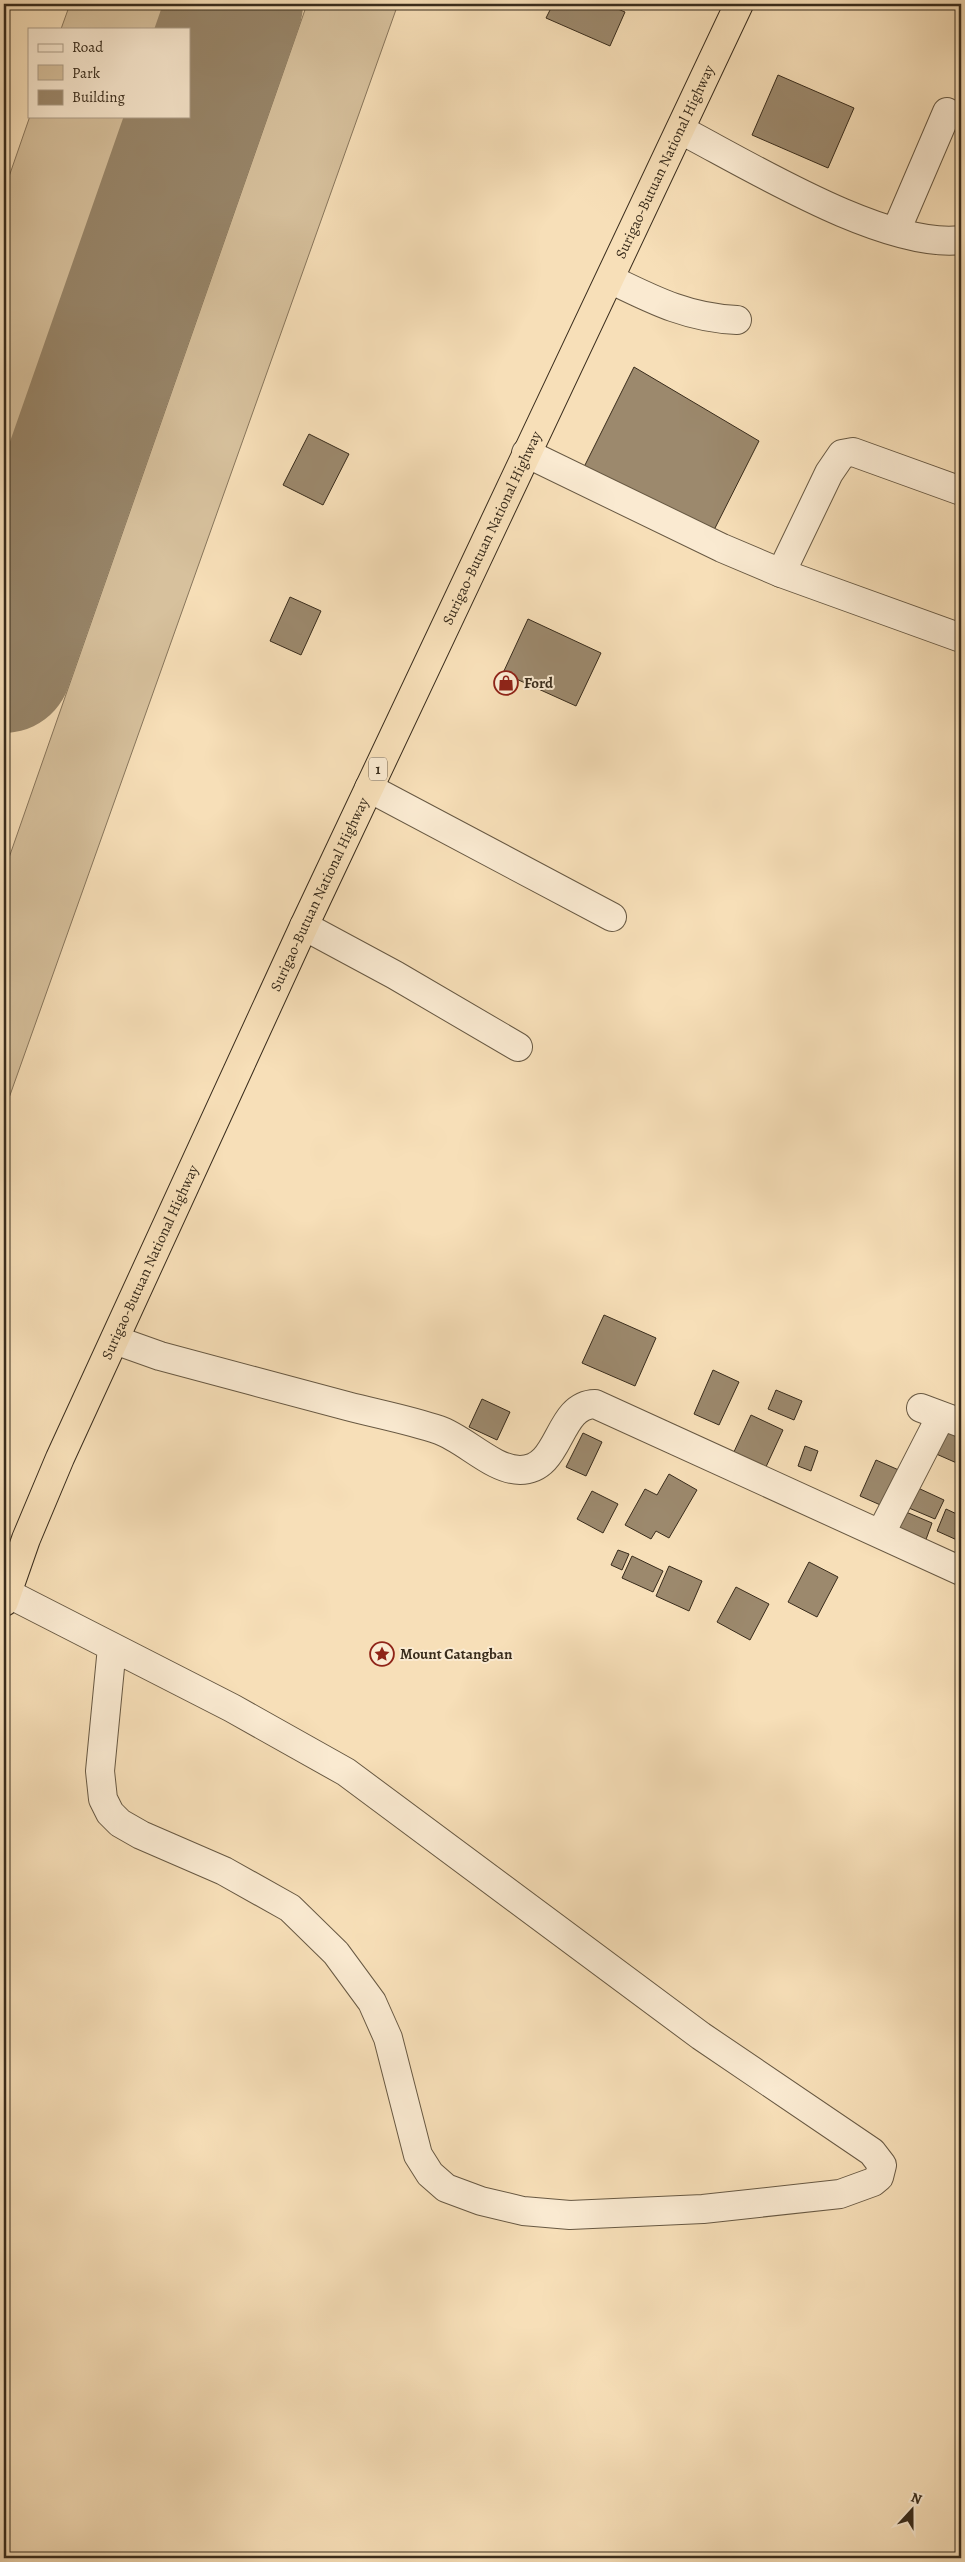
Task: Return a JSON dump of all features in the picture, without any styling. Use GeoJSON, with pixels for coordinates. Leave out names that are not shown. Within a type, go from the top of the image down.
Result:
{"type":"FeatureCollection","features":[{"type":"Feature","properties":{"kind":"highway","name":"Surigao-Butuan National Highway"},"geometry":{"type":"LineString","coordinates":[[5,1598],[26,1539],[56,1467],[304,926],[526,453],[740,4]]}},
{"type":"Feature","properties":{"kind":"street"},"geometry":{"type":"LineString","coordinates":[[896,231],[948,112]]}},
{"type":"Feature","properties":{"kind":"street"},"geometry":{"type":"LineString","coordinates":[[681,130],[817,201],[896,231],[919,237],[961,240]]}},
{"type":"Feature","properties":{"kind":"street"},"geometry":{"type":"LineString","coordinates":[[610,279],[686,312],[716,319],[737,320]]}},
{"type":"Feature","properties":{"kind":"street"},"geometry":{"type":"LineString","coordinates":[[781,573],[829,473],[842,454],[853,452],[961,490]]}},
{"type":"Feature","properties":{"kind":"street"},"geometry":{"type":"LineString","coordinates":[[526,453],[722,548],[781,573],[961,638]]}},
{"type":"Feature","properties":{"kind":"street"},"geometry":{"type":"LineString","coordinates":[[369,788],[612,917]]}},
{"type":"Feature","properties":{"kind":"street"},"geometry":{"type":"LineString","coordinates":[[304,926],[394,975],[518,1047]]}},
{"type":"Feature","properties":{"kind":"street"},"geometry":{"type":"LineString","coordinates":[[115,1340],[160,1356],[440,1430],[512,1470],[529,1470],[538,1466],[553,1450],[574,1413],[587,1405],[595,1404],[961,1571]]}},
{"type":"Feature","properties":{"kind":"street"},"geometry":{"type":"LineString","coordinates":[[881,1534],[941,1416]]}},
{"type":"Feature","properties":{"kind":"street"},"geometry":{"type":"LineString","coordinates":[[5,1598],[112,1647],[232,1708],[346,1772],[701,2036],[872,2152],[882,2165],[879,2177],[865,2187],[840,2194],[703,2209],[570,2215],[523,2211],[481,2201],[446,2188],[430,2174],[418,2155],[388,2038],[372,2002],[336,1952],[290,1908],[224,1871],[141,1835],[120,1823],[110,1813],[103,1799],[100,1771],[112,1647]]}},
{"type":"Feature","properties":{"kind":"green space"},"geometry":{"type":"Polygon","coordinates":[[[70,4],[165,4],[156,28],[61,28],[70,4]]]}},
{"type":"Feature","properties":{"kind":"green space"},"geometry":{"type":"Polygon","coordinates":[[[307,4],[398,4],[4,1112],[4,872],[307,4]]]}},
{"type":"Feature","properties":{"kind":"green space"},"geometry":{"type":"Polygon","coordinates":[[[29,118],[125,118],[4,465],[4,191],[29,118]]]}},
{"type":"Feature","properties":{"kind":"building"},"geometry":{"type":"Polygon","coordinates":[[[553,4],[606,4],[625,12],[610,46],[546,18],[553,4]]]}},
{"type":"Feature","properties":{"kind":"building"},"geometry":{"type":"Polygon","coordinates":[[[778,75],[854,108],[828,168],[752,135],[778,75]]]}},
{"type":"Feature","properties":{"kind":"building"},"geometry":{"type":"Polygon","coordinates":[[[634,367],[759,441],[712,534],[583,469],[634,367]]]}},
{"type":"Feature","properties":{"kind":"building"},"geometry":{"type":"Polygon","coordinates":[[[309,434],[349,454],[323,505],[283,485],[309,434]]]}},
{"type":"Feature","properties":{"kind":"building"},"geometry":{"type":"Polygon","coordinates":[[[290,597],[321,611],[301,655],[270,641],[290,597]]]}},
{"type":"Feature","properties":{"kind":"building"},"geometry":{"type":"Polygon","coordinates":[[[528,619],[601,653],[576,706],[503,673],[528,619]]]}},
{"type":"Feature","properties":{"kind":"building"},"geometry":{"type":"Polygon","coordinates":[[[604,1315],[656,1338],[635,1386],[582,1363],[604,1315]]]}},
{"type":"Feature","properties":{"kind":"building"},"geometry":{"type":"Polygon","coordinates":[[[713,1370],[739,1382],[719,1425],[694,1414],[713,1370]]]}},
{"type":"Feature","properties":{"kind":"building"},"geometry":{"type":"Polygon","coordinates":[[[776,1390],[802,1401],[794,1420],[768,1409],[776,1390]]]}},
{"type":"Feature","properties":{"kind":"building"},"geometry":{"type":"Polygon","coordinates":[[[482,1399],[510,1412],[497,1440],[469,1427],[482,1399]]]}},
{"type":"Feature","properties":{"kind":"building"},"geometry":{"type":"Polygon","coordinates":[[[751,1415],[783,1430],[765,1469],[733,1454],[751,1415]]]}},
{"type":"Feature","properties":{"kind":"building"},"geometry":{"type":"Polygon","coordinates":[[[945,1430],[961,1437],[961,1458],[959,1464],[934,1453],[945,1430]]]}},
{"type":"Feature","properties":{"kind":"building"},"geometry":{"type":"Polygon","coordinates":[[[583,1433],[602,1442],[586,1476],[566,1467],[583,1433]]]}},
{"type":"Feature","properties":{"kind":"building"},"geometry":{"type":"Polygon","coordinates":[[[805,1446],[818,1451],[811,1471],[798,1466],[805,1446]]]}},
{"type":"Feature","properties":{"kind":"building"},"geometry":{"type":"Polygon","coordinates":[[[876,1460],[901,1471],[885,1507],[860,1496],[876,1460]]]}},
{"type":"Feature","properties":{"kind":"building"},"geometry":{"type":"Polygon","coordinates":[[[669,1474],[697,1490],[669,1538],[656,1531],[651,1539],[625,1525],[645,1489],[657,1495],[669,1474]]]}},
{"type":"Feature","properties":{"kind":"building"},"geometry":{"type":"Polygon","coordinates":[[[918,1488],[944,1500],[935,1519],[909,1508],[918,1488]]]}},
{"type":"Feature","properties":{"kind":"building"},"geometry":{"type":"Polygon","coordinates":[[[592,1491],[618,1504],[603,1533],[577,1519],[592,1491]]]}},
{"type":"Feature","properties":{"kind":"building"},"geometry":{"type":"Polygon","coordinates":[[[899,1509],[932,1523],[924,1545],[890,1531],[899,1509]]]}},
{"type":"Feature","properties":{"kind":"building"},"geometry":{"type":"Polygon","coordinates":[[[946,1509],[961,1516],[961,1530],[957,1540],[937,1531],[946,1509]]]}},
{"type":"Feature","properties":{"kind":"building"},"geometry":{"type":"Polygon","coordinates":[[[618,1550],[629,1554],[622,1570],[611,1565],[618,1550]]]}},
{"type":"Feature","properties":{"kind":"building"},"geometry":{"type":"Polygon","coordinates":[[[632,1556],[663,1571],[653,1592],[622,1578],[632,1556]]]}},
{"type":"Feature","properties":{"kind":"building"},"geometry":{"type":"Polygon","coordinates":[[[809,1562],[838,1577],[817,1617],[788,1602],[809,1562]]]}},
{"type":"Feature","properties":{"kind":"building"},"geometry":{"type":"Polygon","coordinates":[[[669,1566],[702,1581],[689,1611],[656,1596],[669,1566]]]}},
{"type":"Feature","properties":{"kind":"building"},"geometry":{"type":"Polygon","coordinates":[[[736,1587],[769,1604],[750,1640],[717,1622],[736,1587]]]}},
{"type":"Feature","properties":{"kind":"runway"},"geometry":{"type":"LineString","coordinates":[[4,665],[235,4]]}},
{"type":"Feature","properties":{"kind":"place","name":"Ford"},"geometry":{"type":"Point","coordinates":[506,683]}},
{"type":"Feature","properties":{"kind":"place","name":"Mount Catangban"},"geometry":{"type":"Point","coordinates":[382,1654]}}]}
